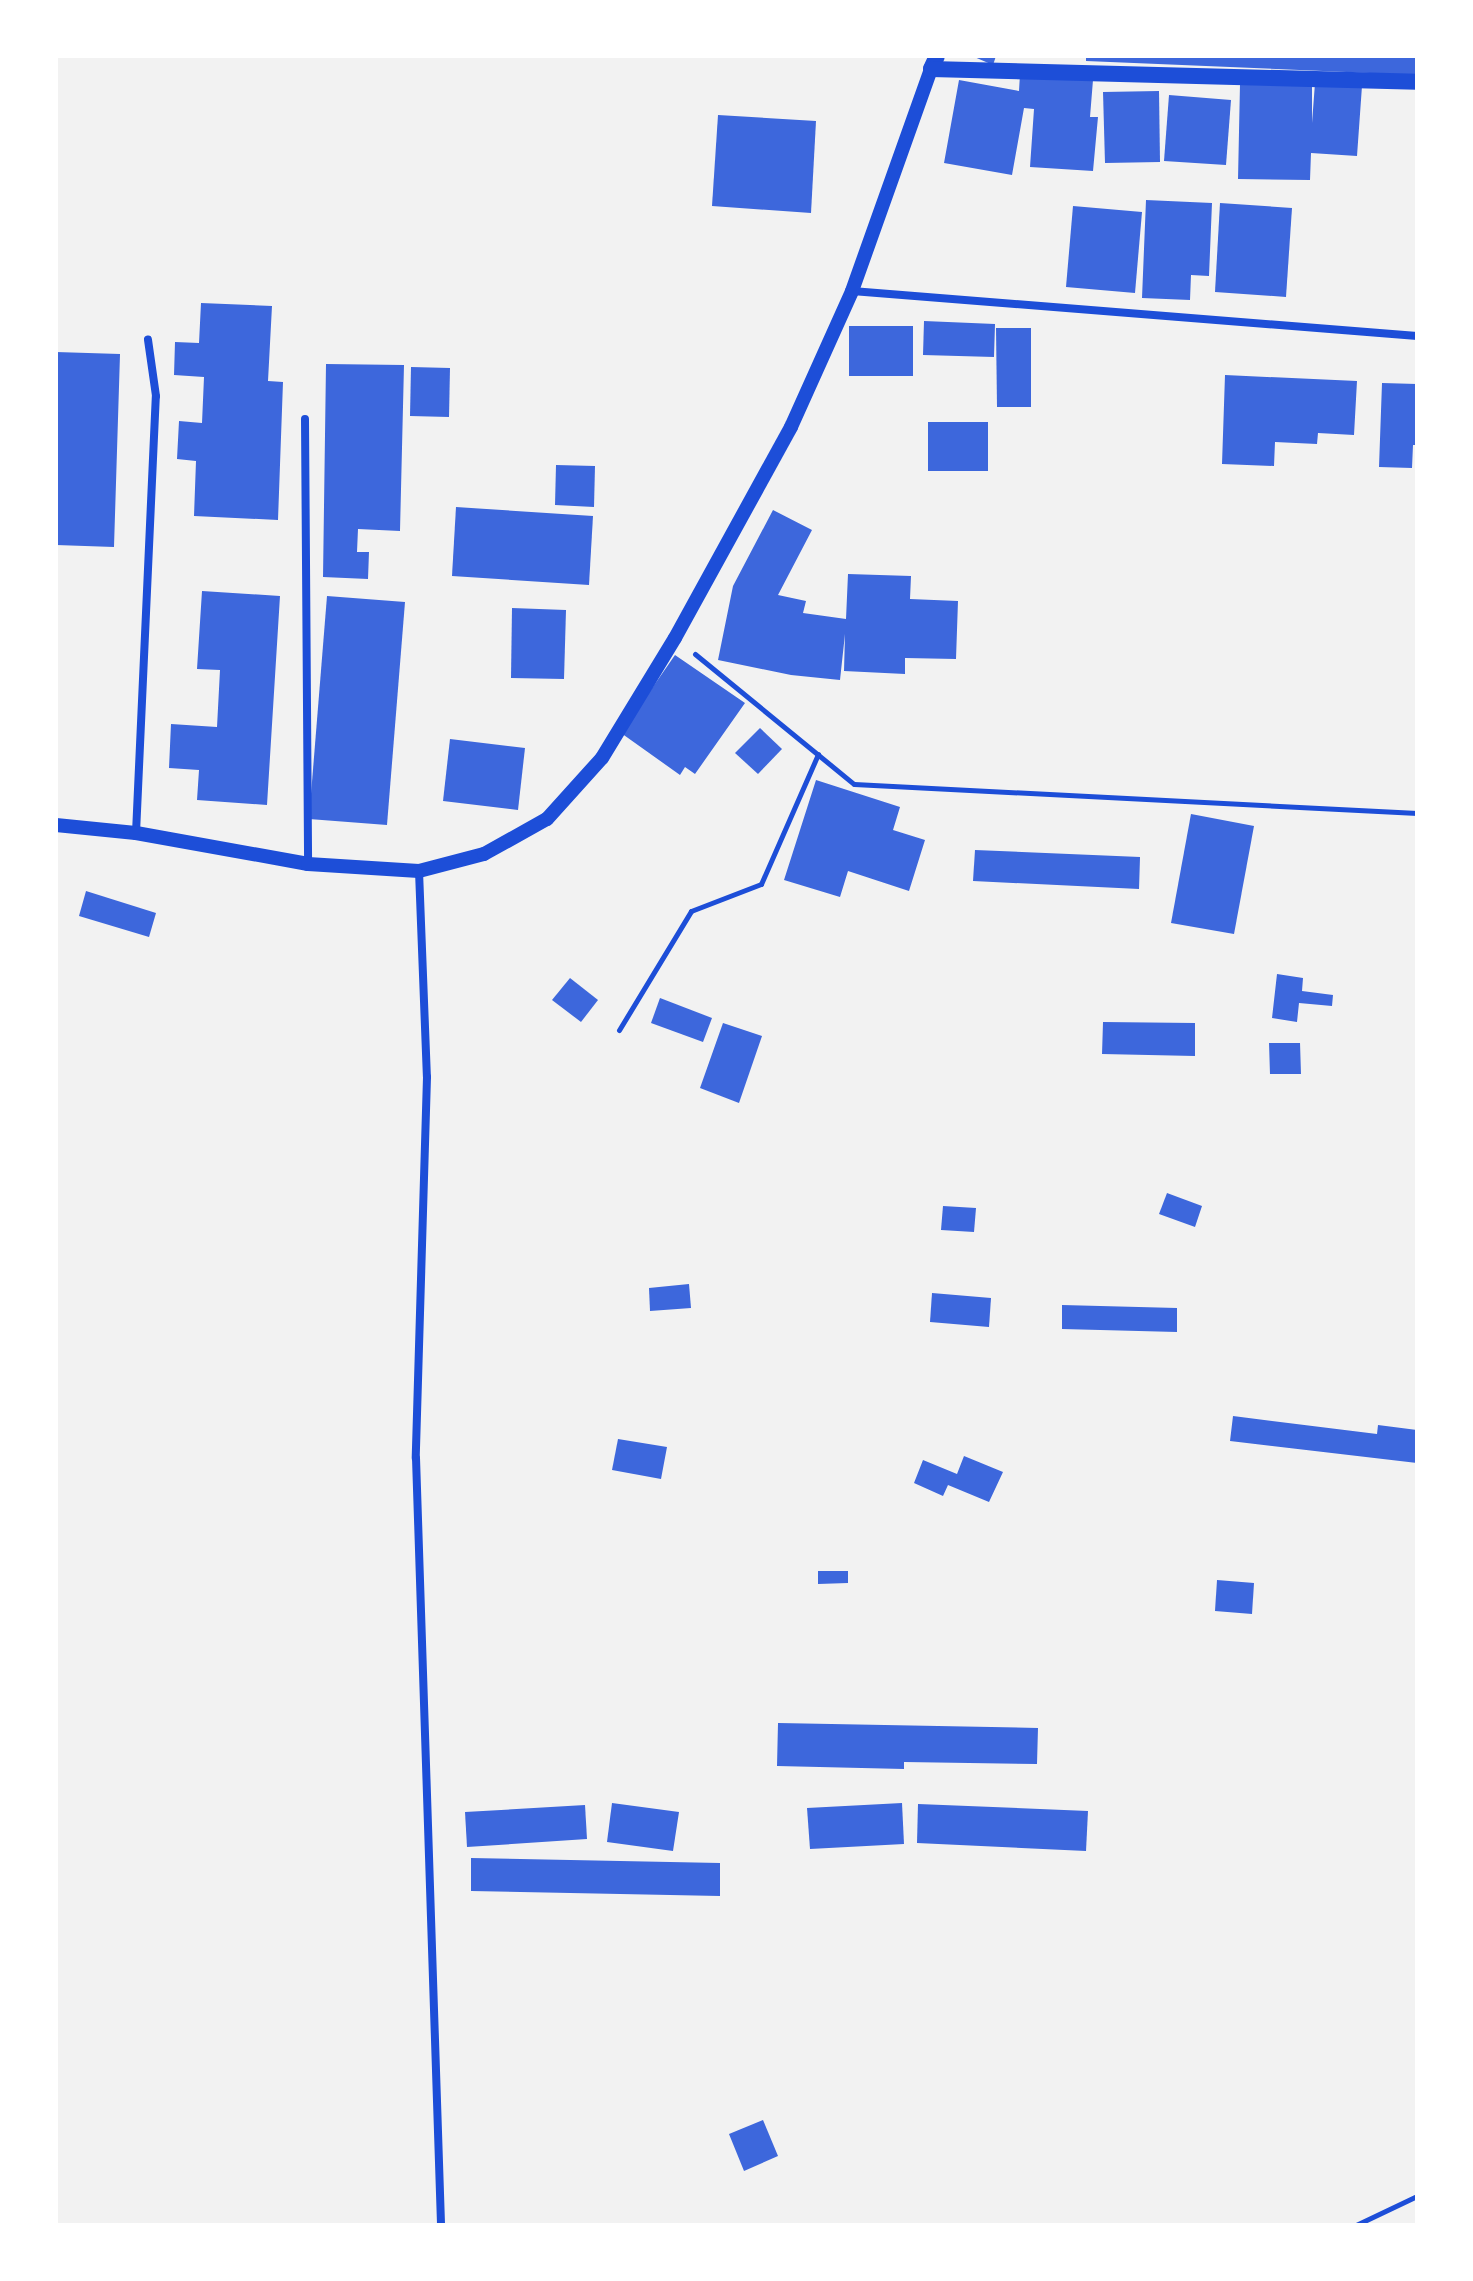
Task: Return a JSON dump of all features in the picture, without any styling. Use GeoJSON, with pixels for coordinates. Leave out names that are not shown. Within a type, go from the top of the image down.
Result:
{"type":"FeatureCollection","features":[{"type":"Feature","properties":{"kind":"main road"},"geometry":{"type":"LineString","coordinates":[[934,63],[1417,82]]}},
{"type":"Feature","properties":{"kind":"street"},"geometry":{"type":"LineString","coordinates":[[56,825],[136,833],[308,864],[419,871],[484,854],[547,819],[602,758],[675,638],[791,427],[852,291],[934,63]]}},
{"type":"Feature","properties":{"kind":"street"},"geometry":{"type":"LineString","coordinates":[[852,291],[1417,336]]}},
{"type":"Feature","properties":{"kind":"street"},"geometry":{"type":"LineString","coordinates":[[136,833],[156,396],[148,340]]}},
{"type":"Feature","properties":{"kind":"street"},"geometry":{"type":"LineString","coordinates":[[305,419],[308,864]]}},
{"type":"Feature","properties":{"kind":"street"},"geometry":{"type":"LineString","coordinates":[[419,871],[427,1077],[416,1458],[441,2225]]}},
{"type":"Feature","properties":{"kind":"path"},"geometry":{"type":"LineString","coordinates":[[675,638],[854,784],[1417,813]]}},
{"type":"Feature","properties":{"kind":"path"},"geometry":{"type":"LineString","coordinates":[[619,1030],[691,911],[761,884],[818,754]]}},
{"type":"Feature","properties":{"kind":"path"},"geometry":{"type":"LineString","coordinates":[[1356,2225],[1417,2196]]}},
{"type":"Feature","properties":{"kind":"building"},"geometry":{"type":"Polygon","coordinates":[[[972,56],[996,56],[993,65],[972,56]]]}},
{"type":"Feature","properties":{"kind":"building"},"geometry":{"type":"Polygon","coordinates":[[[1086,56],[1417,56],[1417,75],[1086,61],[1086,56]]]}},
{"type":"Feature","properties":{"kind":"building"},"geometry":{"type":"Polygon","coordinates":[[[1020,74],[1093,80],[1090,117],[1098,117],[1093,171],[1030,167],[1034,109],[1024,108],[1012,175],[944,163],[959,80],[1019,91],[1020,74]]]}},
{"type":"Feature","properties":{"kind":"building"},"geometry":{"type":"Polygon","coordinates":[[[1315,83],[1362,86],[1357,156],[1311,153],[1310,180],[1238,179],[1240,84],[1312,85],[1312,123],[1315,83]]]}},
{"type":"Feature","properties":{"kind":"building"},"geometry":{"type":"Polygon","coordinates":[[[1159,91],[1160,162],[1105,163],[1103,92],[1159,91]]]}},
{"type":"Feature","properties":{"kind":"building"},"geometry":{"type":"Polygon","coordinates":[[[1169,95],[1231,100],[1226,165],[1164,161],[1169,95]]]}},
{"type":"Feature","properties":{"kind":"building"},"geometry":{"type":"Polygon","coordinates":[[[718,115],[816,121],[811,213],[712,206],[718,115]]]}},
{"type":"Feature","properties":{"kind":"building"},"geometry":{"type":"Polygon","coordinates":[[[1146,200],[1212,203],[1209,276],[1191,275],[1190,300],[1142,298],[1146,200]]]}},
{"type":"Feature","properties":{"kind":"building"},"geometry":{"type":"Polygon","coordinates":[[[1220,203],[1292,208],[1286,297],[1215,292],[1220,203]]]}},
{"type":"Feature","properties":{"kind":"building"},"geometry":{"type":"Polygon","coordinates":[[[1073,206],[1142,212],[1135,293],[1066,287],[1073,206]]]}},
{"type":"Feature","properties":{"kind":"building"},"geometry":{"type":"Polygon","coordinates":[[[201,303],[272,306],[268,381],[283,382],[278,520],[194,516],[196,461],[177,459],[179,421],[202,423],[204,377],[174,375],[175,342],[199,343],[201,303]]]}},
{"type":"Feature","properties":{"kind":"building"},"geometry":{"type":"Polygon","coordinates":[[[924,321],[995,324],[994,357],[923,355],[924,321]]]}},
{"type":"Feature","properties":{"kind":"building"},"geometry":{"type":"Polygon","coordinates":[[[849,326],[913,326],[913,376],[849,376],[849,326]]]}},
{"type":"Feature","properties":{"kind":"building"},"geometry":{"type":"Polygon","coordinates":[[[996,328],[1031,328],[1031,407],[997,407],[996,328]]]}},
{"type":"Feature","properties":{"kind":"building"},"geometry":{"type":"Polygon","coordinates":[[[56,352],[120,354],[114,547],[56,545],[56,352]]]}},
{"type":"Feature","properties":{"kind":"building"},"geometry":{"type":"Polygon","coordinates":[[[326,364],[404,365],[400,531],[358,529],[357,552],[369,552],[368,579],[323,577],[326,364]]]}},
{"type":"Feature","properties":{"kind":"building"},"geometry":{"type":"Polygon","coordinates":[[[411,367],[450,368],[449,417],[410,416],[411,367]]]}},
{"type":"Feature","properties":{"kind":"building"},"geometry":{"type":"Polygon","coordinates":[[[1225,375],[1357,381],[1354,435],[1318,433],[1317,444],[1275,442],[1274,466],[1222,464],[1225,375]]]}},
{"type":"Feature","properties":{"kind":"building"},"geometry":{"type":"Polygon","coordinates":[[[1382,383],[1417,384],[1417,445],[1413,445],[1412,468],[1379,467],[1382,383]]]}},
{"type":"Feature","properties":{"kind":"building"},"geometry":{"type":"Polygon","coordinates":[[[928,422],[988,422],[988,471],[928,471],[928,422]]]}},
{"type":"Feature","properties":{"kind":"building"},"geometry":{"type":"Polygon","coordinates":[[[556,465],[595,466],[594,507],[555,505],[556,465]]]}},
{"type":"Feature","properties":{"kind":"building"},"geometry":{"type":"Polygon","coordinates":[[[456,507],[593,516],[589,585],[452,576],[456,507]]]}},
{"type":"Feature","properties":{"kind":"building"},"geometry":{"type":"Polygon","coordinates":[[[773,510],[812,530],[778,595],[806,601],[803,613],[846,619],[848,574],[911,576],[910,599],[958,601],[956,659],[905,658],[905,674],[844,671],[845,634],[840,680],[791,675],[718,660],[733,586],[773,510]]]}},
{"type":"Feature","properties":{"kind":"building"},"geometry":{"type":"Polygon","coordinates":[[[202,591],[280,596],[267,805],[197,800],[199,770],[169,768],[171,724],[217,727],[220,670],[197,669],[202,591]]]}},
{"type":"Feature","properties":{"kind":"building"},"geometry":{"type":"Polygon","coordinates":[[[327,596],[405,602],[387,825],[309,819],[327,596]]]}},
{"type":"Feature","properties":{"kind":"building"},"geometry":{"type":"Polygon","coordinates":[[[512,608],[566,610],[564,679],[511,678],[512,608]]]}},
{"type":"Feature","properties":{"kind":"building"},"geometry":{"type":"Polygon","coordinates":[[[675,655],[745,703],[695,774],[685,767],[680,775],[621,733],[675,655]]]}},
{"type":"Feature","properties":{"kind":"building"},"geometry":{"type":"Polygon","coordinates":[[[760,728],[782,749],[758,774],[735,753],[760,728]]]}},
{"type":"Feature","properties":{"kind":"building"},"geometry":{"type":"Polygon","coordinates":[[[450,739],[525,748],[518,810],[443,801],[450,739]]]}},
{"type":"Feature","properties":{"kind":"building"},"geometry":{"type":"Polygon","coordinates":[[[816,780],[900,807],[893,830],[925,840],[909,891],[848,871],[840,897],[784,880],[816,780]]]}},
{"type":"Feature","properties":{"kind":"building"},"geometry":{"type":"Polygon","coordinates":[[[1191,814],[1254,826],[1234,934],[1171,923],[1191,814]]]}},
{"type":"Feature","properties":{"kind":"building"},"geometry":{"type":"Polygon","coordinates":[[[975,850],[1140,857],[1139,889],[973,881],[975,850]]]}},
{"type":"Feature","properties":{"kind":"building"},"geometry":{"type":"Polygon","coordinates":[[[86,891],[156,913],[149,937],[79,916],[86,891]]]}},
{"type":"Feature","properties":{"kind":"building"},"geometry":{"type":"Polygon","coordinates":[[[1277,974],[1303,978],[1302,991],[1333,995],[1332,1006],[1299,1003],[1297,1022],[1272,1018],[1277,974]]]}},
{"type":"Feature","properties":{"kind":"building"},"geometry":{"type":"Polygon","coordinates":[[[570,978],[598,1000],[581,1022],[552,1000],[570,978]]]}},
{"type":"Feature","properties":{"kind":"building"},"geometry":{"type":"Polygon","coordinates":[[[660,998],[712,1018],[703,1042],[651,1023],[660,998]]]}},
{"type":"Feature","properties":{"kind":"building"},"geometry":{"type":"Polygon","coordinates":[[[1103,1022],[1195,1023],[1195,1056],[1102,1054],[1103,1022]]]}},
{"type":"Feature","properties":{"kind":"building"},"geometry":{"type":"Polygon","coordinates":[[[723,1023],[762,1036],[739,1103],[700,1088],[723,1023]]]}},
{"type":"Feature","properties":{"kind":"building"},"geometry":{"type":"Polygon","coordinates":[[[1269,1043],[1300,1043],[1301,1074],[1270,1074],[1269,1043]]]}},
{"type":"Feature","properties":{"kind":"building"},"geometry":{"type":"Polygon","coordinates":[[[1167,1193],[1202,1206],[1195,1227],[1159,1214],[1167,1193]]]}},
{"type":"Feature","properties":{"kind":"building"},"geometry":{"type":"Polygon","coordinates":[[[943,1206],[976,1208],[974,1232],[941,1230],[943,1206]]]}},
{"type":"Feature","properties":{"kind":"building"},"geometry":{"type":"Polygon","coordinates":[[[689,1284],[691,1308],[650,1311],[649,1288],[689,1284]]]}},
{"type":"Feature","properties":{"kind":"building"},"geometry":{"type":"Polygon","coordinates":[[[932,1293],[991,1298],[989,1327],[930,1322],[932,1293]]]}},
{"type":"Feature","properties":{"kind":"building"},"geometry":{"type":"Polygon","coordinates":[[[1062,1305],[1177,1308],[1177,1332],[1062,1329],[1062,1305]]]}},
{"type":"Feature","properties":{"kind":"building"},"geometry":{"type":"Polygon","coordinates":[[[1233,1416],[1377,1434],[1378,1425],[1417,1430],[1417,1463],[1230,1441],[1233,1416]]]}},
{"type":"Feature","properties":{"kind":"building"},"geometry":{"type":"Polygon","coordinates":[[[618,1439],[667,1447],[661,1479],[612,1470],[618,1439]]]}},
{"type":"Feature","properties":{"kind":"building"},"geometry":{"type":"Polygon","coordinates":[[[964,1456],[1003,1472],[989,1502],[948,1485],[943,1496],[914,1483],[923,1460],[957,1474],[964,1456]]]}},
{"type":"Feature","properties":{"kind":"building"},"geometry":{"type":"Polygon","coordinates":[[[818,1571],[848,1571],[848,1583],[818,1584],[818,1571]]]}},
{"type":"Feature","properties":{"kind":"building"},"geometry":{"type":"Polygon","coordinates":[[[1217,1580],[1254,1583],[1252,1614],[1215,1611],[1217,1580]]]}},
{"type":"Feature","properties":{"kind":"building"},"geometry":{"type":"Polygon","coordinates":[[[778,1723],[1038,1728],[1037,1764],[904,1762],[904,1769],[777,1766],[778,1723]]]}},
{"type":"Feature","properties":{"kind":"building"},"geometry":{"type":"Polygon","coordinates":[[[612,1803],[679,1812],[673,1851],[607,1842],[612,1803]]]}},
{"type":"Feature","properties":{"kind":"building"},"geometry":{"type":"Polygon","coordinates":[[[902,1803],[904,1844],[810,1849],[807,1808],[902,1803]]]}},
{"type":"Feature","properties":{"kind":"building"},"geometry":{"type":"Polygon","coordinates":[[[918,1804],[1088,1811],[1086,1851],[917,1843],[918,1804]]]}},
{"type":"Feature","properties":{"kind":"building"},"geometry":{"type":"Polygon","coordinates":[[[585,1805],[587,1839],[467,1847],[465,1812],[585,1805]]]}},
{"type":"Feature","properties":{"kind":"building"},"geometry":{"type":"Polygon","coordinates":[[[471,1858],[720,1863],[720,1896],[471,1891],[471,1858]]]}},
{"type":"Feature","properties":{"kind":"building"},"geometry":{"type":"Polygon","coordinates":[[[763,2120],[778,2156],[744,2171],[729,2134],[763,2120]]]}}]}
